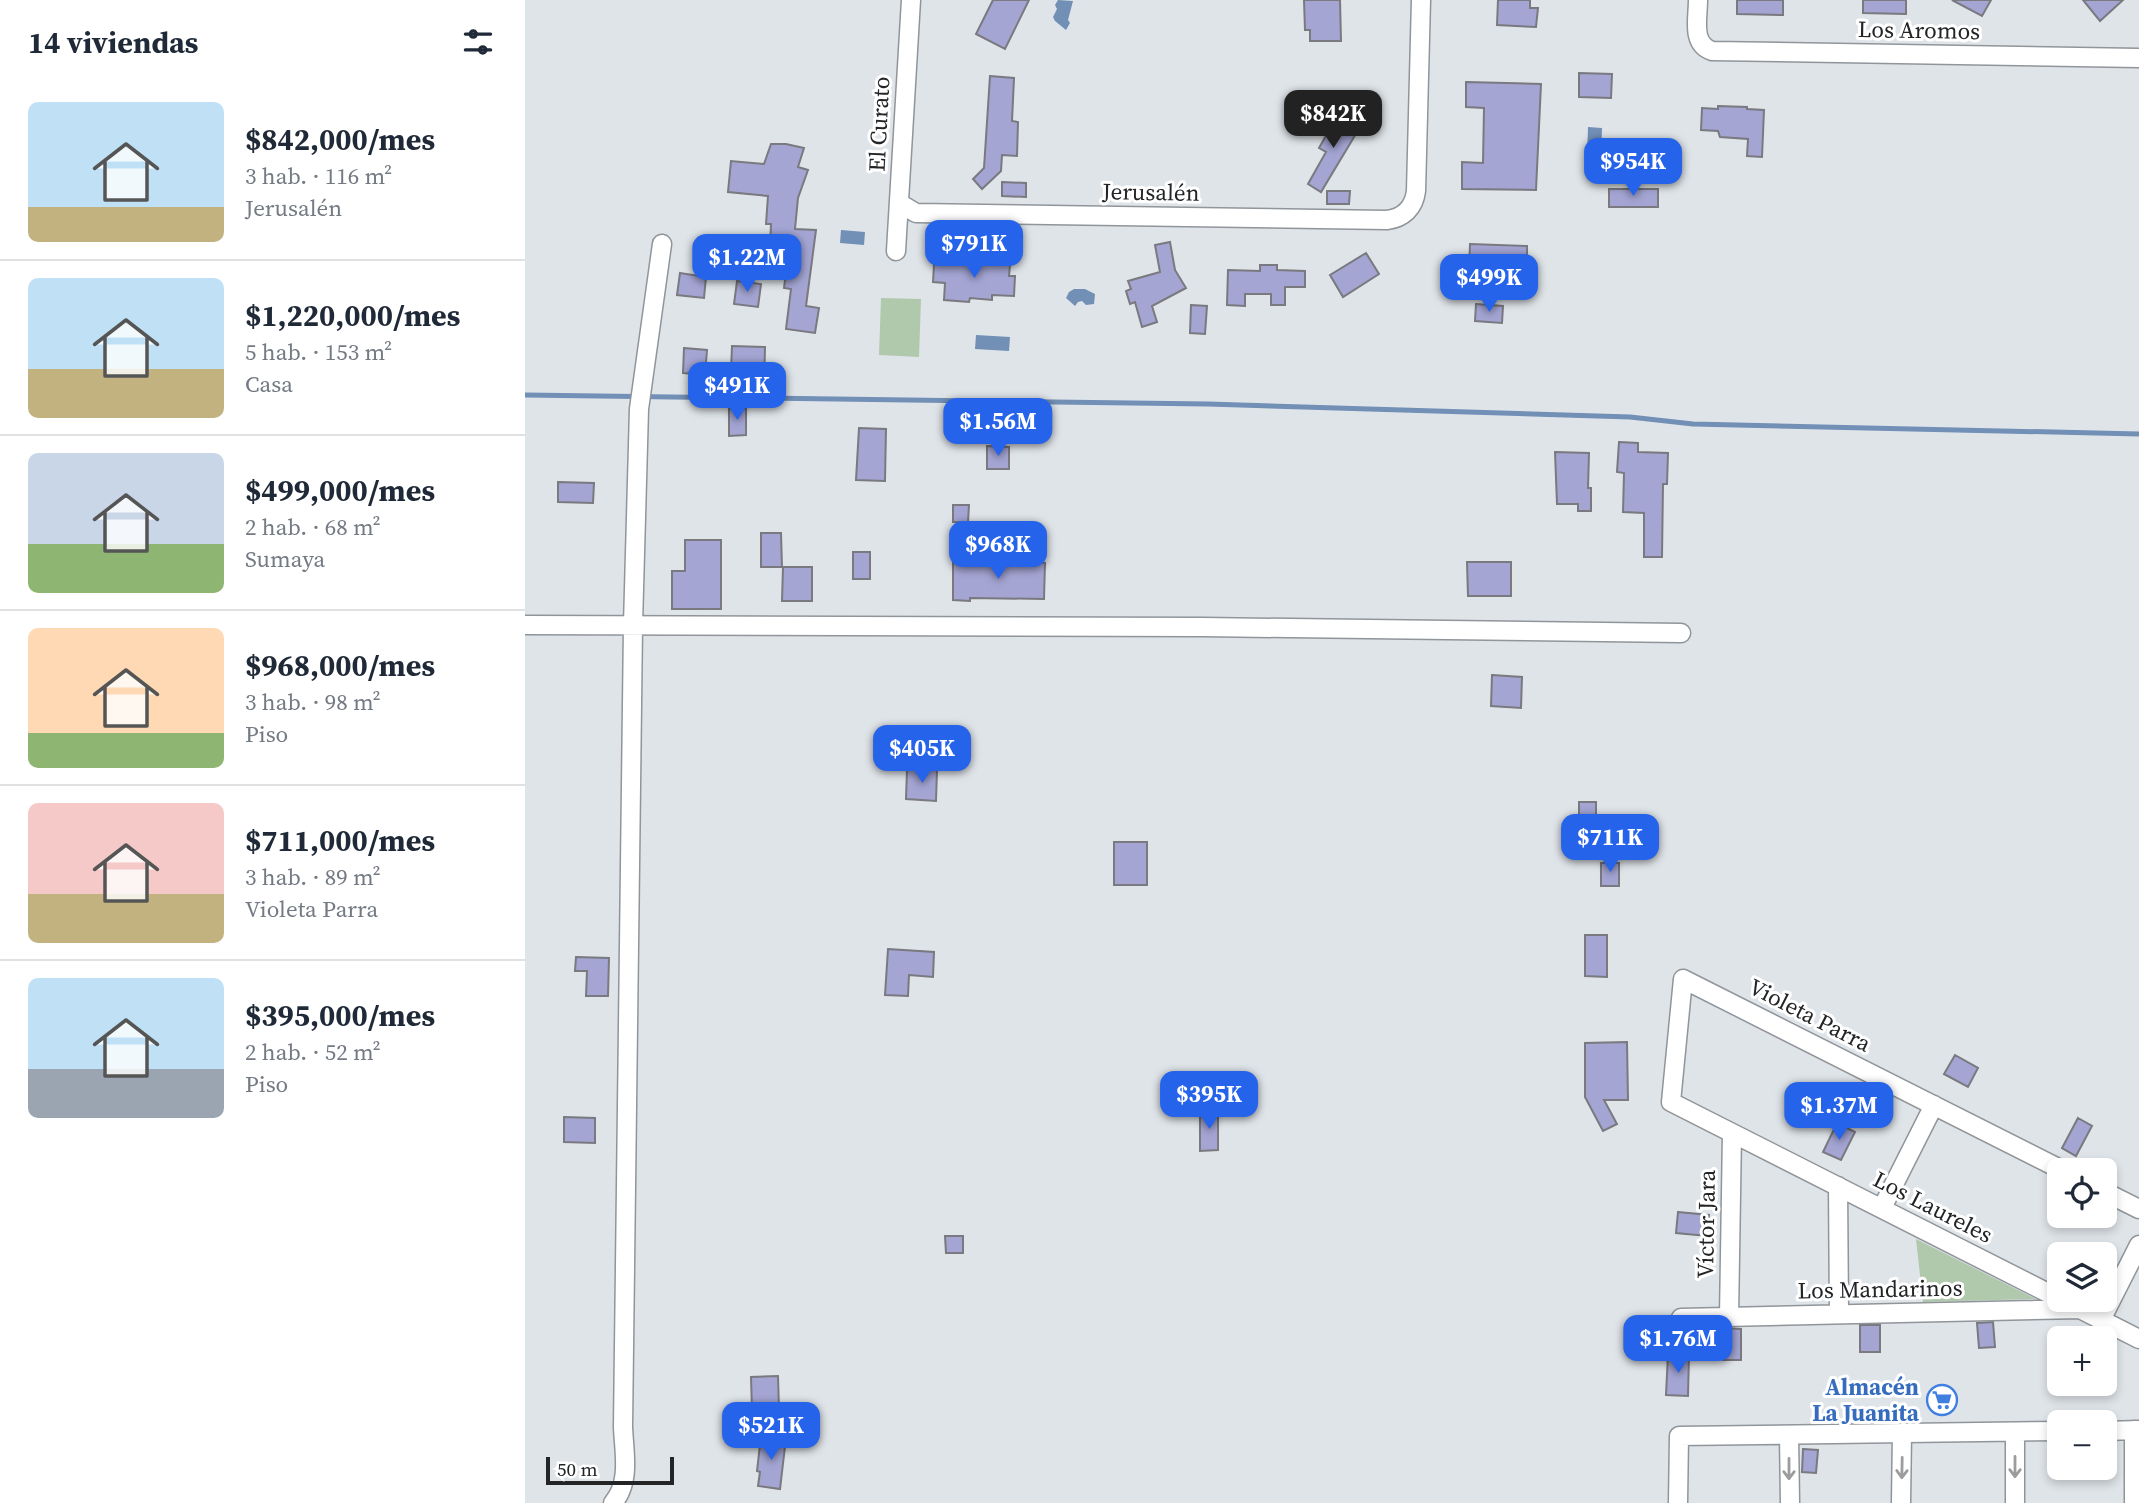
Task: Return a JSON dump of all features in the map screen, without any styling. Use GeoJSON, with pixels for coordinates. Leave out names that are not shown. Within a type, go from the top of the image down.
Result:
{"type":"FeatureCollection","features":[{"type":"Feature","properties":{"kind":"street","name":"El Curato"},"geometry":{"type":"LineString","coordinates":[[896,251],[911,0]]}},
{"type":"Feature","properties":{"kind":"street","name":"Jerusalén"},"geometry":{"type":"LineString","coordinates":[[899,203],[916,213],[1387,220],[1404,214],[1413,204],[1416,191],[1421,0]]}},
{"type":"Feature","properties":{"kind":"street","name":"Los Aromos"},"geometry":{"type":"LineString","coordinates":[[1698,0],[1700,45],[1712,51],[2139,58]]}},
{"type":"Feature","properties":{"kind":"street"},"geometry":{"type":"LineString","coordinates":[[613,1503],[622,1491],[625,1479],[623,1427],[633,625],[639,409],[662,244]]}},
{"type":"Feature","properties":{"kind":"street"},"geometry":{"type":"LineString","coordinates":[[525,625],[1202,627],[1681,633]]}},
{"type":"Feature","properties":{"kind":"street","name":"Los Laureles"},"geometry":{"type":"LineString","coordinates":[[1683,979],[1671,1102],[2047,1292]]}},
{"type":"Feature","properties":{"kind":"street","name":"Violeta Parra"},"geometry":{"type":"LineString","coordinates":[[1683,979],[2047,1162]]}},
{"type":"Feature","properties":{"kind":"street"},"geometry":{"type":"LineString","coordinates":[[1882,1208],[1934,1105]]}},
{"type":"Feature","properties":{"kind":"street","name":"Víctor Jara"},"geometry":{"type":"LineString","coordinates":[[1729,1317],[1732,1133]]}},
{"type":"Feature","properties":{"kind":"street"},"geometry":{"type":"LineString","coordinates":[[1838,1186],[1839,1314]]}},
{"type":"Feature","properties":{"kind":"street"},"geometry":{"type":"LineString","coordinates":[[2117,1198],[2139,1209]]}},
{"type":"Feature","properties":{"kind":"street"},"geometry":{"type":"LineString","coordinates":[[2101,1320],[2139,1245]]}},
{"type":"Feature","properties":{"kind":"street","name":"Los Mandarinos"},"geometry":{"type":"LineString","coordinates":[[1681,1318],[2047,1310]]}},
{"type":"Feature","properties":{"kind":"street","name":"Los Laureles"},"geometry":{"type":"LineString","coordinates":[[2086,1312],[2139,1339]]}},
{"type":"Feature","properties":{"kind":"street"},"geometry":{"type":"LineString","coordinates":[[2117,1431],[2137,1430],[2134,1503]]}},
{"type":"Feature","properties":{"kind":"street"},"geometry":{"type":"LineString","coordinates":[[1678,1503],[1679,1436],[2047,1431]]}},
{"type":"Feature","properties":{"kind":"street"},"geometry":{"type":"LineString","coordinates":[[2015,1432],[2015,1503]]}},
{"type":"Feature","properties":{"kind":"street"},"geometry":{"type":"LineString","coordinates":[[1901,1503],[1902,1433]]}},
{"type":"Feature","properties":{"kind":"street"},"geometry":{"type":"LineString","coordinates":[[1789,1434],[1790,1503]]}},
{"type":"Feature","properties":{"kind":"green space"},"geometry":{"type":"Polygon","coordinates":[[[881,298],[921,299],[919,357],[879,355],[881,298]]]}},
{"type":"Feature","properties":{"kind":"green space"},"geometry":{"type":"Polygon","coordinates":[[[1916,1239],[2036,1299],[1923,1302],[1916,1239]]]}},
{"type":"Feature","properties":{"kind":"water"},"geometry":{"type":"Polygon","coordinates":[[[1058,0],[1073,1],[1068,20],[1070,23],[1066,30],[1053,17],[1058,0]]]}},
{"type":"Feature","properties":{"kind":"water"},"geometry":{"type":"Polygon","coordinates":[[[1588,127],[1602,128],[1601,158],[1587,158],[1588,127]]]}},
{"type":"Feature","properties":{"kind":"water"},"geometry":{"type":"Polygon","coordinates":[[[841,230],[865,232],[864,245],[840,243],[841,230]]]}},
{"type":"Feature","properties":{"kind":"water"},"geometry":{"type":"Polygon","coordinates":[[[1074,289],[1085,289],[1095,294],[1094,304],[1086,305],[1082,301],[1075,306],[1066,298],[1074,289]]]}},
{"type":"Feature","properties":{"kind":"water"},"geometry":{"type":"Polygon","coordinates":[[[976,335],[1010,337],[1009,351],[975,349],[976,335]]]}},
{"type":"Feature","properties":{"kind":"building"},"geometry":{"type":"Polygon","coordinates":[[[993,0],[1029,0],[1005,49],[976,34],[993,0]]]}},
{"type":"Feature","properties":{"kind":"building"},"geometry":{"type":"Polygon","coordinates":[[[1304,0],[1340,0],[1341,41],[1310,41],[1310,30],[1305,30],[1304,0]]]}},
{"type":"Feature","properties":{"kind":"building"},"geometry":{"type":"Polygon","coordinates":[[[1498,0],[1530,0],[1530,8],[1538,8],[1536,27],[1497,25],[1498,0]]]}},
{"type":"Feature","properties":{"kind":"building"},"geometry":{"type":"Polygon","coordinates":[[[1737,0],[1783,0],[1783,15],[1737,14],[1737,0]]]}},
{"type":"Feature","properties":{"kind":"building"},"geometry":{"type":"Polygon","coordinates":[[[1863,0],[1906,0],[1906,14],[1863,13],[1863,0]]]}},
{"type":"Feature","properties":{"kind":"building"},"geometry":{"type":"Polygon","coordinates":[[[1952,0],[1991,0],[1982,16],[1952,0]]]}},
{"type":"Feature","properties":{"kind":"building"},"geometry":{"type":"Polygon","coordinates":[[[2083,0],[2123,0],[2100,21],[2083,0]]]}},
{"type":"Feature","properties":{"kind":"building"},"geometry":{"type":"Polygon","coordinates":[[[1579,73],[1612,74],[1611,98],[1579,97],[1579,73]]]}},
{"type":"Feature","properties":{"kind":"building"},"geometry":{"type":"Polygon","coordinates":[[[990,76],[1014,78],[1012,121],[1018,122],[1017,156],[1002,155],[1001,171],[982,189],[973,179],[984,168],[990,76]]]}},
{"type":"Feature","properties":{"kind":"building"},"geometry":{"type":"Polygon","coordinates":[[[1466,82],[1541,84],[1536,190],[1462,189],[1462,162],[1483,163],[1484,108],[1466,107],[1466,82]]]}},
{"type":"Feature","properties":{"kind":"building"},"geometry":{"type":"Polygon","coordinates":[[[1718,106],[1764,110],[1762,157],[1747,156],[1748,139],[1720,137],[1718,131],[1701,130],[1702,108],[1718,109],[1718,106]]]}},
{"type":"Feature","properties":{"kind":"building"},"geometry":{"type":"Polygon","coordinates":[[[1339,113],[1357,124],[1354,130],[1357,132],[1321,192],[1308,184],[1326,152],[1319,148],[1339,113]]]}},
{"type":"Feature","properties":{"kind":"building"},"geometry":{"type":"Polygon","coordinates":[[[771,144],[804,148],[798,167],[808,170],[798,198],[795,229],[816,230],[806,306],[819,308],[815,333],[786,329],[791,289],[784,288],[789,248],[770,247],[771,224],[766,224],[768,196],[728,192],[731,161],[764,164],[771,144]]]}},
{"type":"Feature","properties":{"kind":"building"},"geometry":{"type":"Polygon","coordinates":[[[1002,182],[1026,183],[1026,197],[1002,196],[1002,182]]]}},
{"type":"Feature","properties":{"kind":"building"},"geometry":{"type":"Polygon","coordinates":[[[1609,189],[1658,189],[1658,207],[1609,207],[1609,189]]]}},
{"type":"Feature","properties":{"kind":"building"},"geometry":{"type":"Polygon","coordinates":[[[1327,191],[1350,191],[1349,204],[1327,204],[1327,191]]]}},
{"type":"Feature","properties":{"kind":"building"},"geometry":{"type":"Polygon","coordinates":[[[1170,242],[1175,270],[1186,288],[1152,306],[1157,322],[1142,327],[1135,302],[1130,304],[1126,291],[1131,289],[1128,281],[1160,272],[1155,245],[1170,242]]]}},
{"type":"Feature","properties":{"kind":"building"},"geometry":{"type":"Polygon","coordinates":[[[1470,244],[1527,246],[1527,271],[1499,270],[1498,279],[1485,278],[1486,270],[1469,270],[1470,244]]]}},
{"type":"Feature","properties":{"kind":"building"},"geometry":{"type":"Polygon","coordinates":[[[1366,253],[1379,274],[1343,297],[1330,275],[1366,253]]]}},
{"type":"Feature","properties":{"kind":"building"},"geometry":{"type":"Polygon","coordinates":[[[951,260],[1010,265],[1009,276],[1015,276],[1014,296],[992,295],[992,300],[970,298],[969,302],[944,300],[945,283],[933,282],[934,264],[951,265],[951,260]]]}},
{"type":"Feature","properties":{"kind":"building"},"geometry":{"type":"Polygon","coordinates":[[[1260,265],[1277,265],[1277,270],[1305,271],[1305,287],[1285,287],[1285,305],[1271,305],[1271,294],[1245,294],[1245,306],[1227,305],[1228,270],[1260,271],[1260,265]]]}},
{"type":"Feature","properties":{"kind":"building"},"geometry":{"type":"Polygon","coordinates":[[[680,273],[706,277],[704,298],[677,295],[680,273]]]}},
{"type":"Feature","properties":{"kind":"building"},"geometry":{"type":"Polygon","coordinates":[[[737,281],[761,284],[758,307],[734,304],[737,281]]]}},
{"type":"Feature","properties":{"kind":"building"},"geometry":{"type":"Polygon","coordinates":[[[1476,304],[1503,306],[1502,323],[1475,321],[1476,304]]]}},
{"type":"Feature","properties":{"kind":"building"},"geometry":{"type":"Polygon","coordinates":[[[1191,305],[1207,306],[1205,334],[1190,333],[1191,305]]]}},
{"type":"Feature","properties":{"kind":"building"},"geometry":{"type":"Polygon","coordinates":[[[732,346],[765,347],[764,390],[742,389],[743,370],[731,370],[732,346]]]}},
{"type":"Feature","properties":{"kind":"building"},"geometry":{"type":"Polygon","coordinates":[[[684,348],[707,350],[705,375],[683,373],[684,348]]]}},
{"type":"Feature","properties":{"kind":"building"},"geometry":{"type":"Polygon","coordinates":[[[729,409],[746,409],[746,435],[729,436],[729,409]]]}},
{"type":"Feature","properties":{"kind":"building"},"geometry":{"type":"Polygon","coordinates":[[[859,428],[886,429],[885,481],[856,480],[859,428]]]}},
{"type":"Feature","properties":{"kind":"building"},"geometry":{"type":"Polygon","coordinates":[[[1619,442],[1638,443],[1638,452],[1668,453],[1667,484],[1663,484],[1662,557],[1644,557],[1644,513],[1623,512],[1624,473],[1617,472],[1619,442]]]}},
{"type":"Feature","properties":{"kind":"building"},"geometry":{"type":"Polygon","coordinates":[[[987,446],[1009,447],[1009,469],[987,469],[987,446]]]}},
{"type":"Feature","properties":{"kind":"building"},"geometry":{"type":"Polygon","coordinates":[[[1555,452],[1589,453],[1588,488],[1591,488],[1591,511],[1578,511],[1578,504],[1557,504],[1555,452]]]}},
{"type":"Feature","properties":{"kind":"building"},"geometry":{"type":"Polygon","coordinates":[[[558,482],[594,483],[593,503],[558,502],[558,482]]]}},
{"type":"Feature","properties":{"kind":"building"},"geometry":{"type":"Polygon","coordinates":[[[953,505],[969,505],[968,522],[953,522],[953,505]]]}},
{"type":"Feature","properties":{"kind":"building"},"geometry":{"type":"Polygon","coordinates":[[[761,533],[781,533],[782,567],[761,567],[761,533]]]}},
{"type":"Feature","properties":{"kind":"building"},"geometry":{"type":"Polygon","coordinates":[[[685,540],[721,540],[721,609],[672,609],[672,571],[685,571],[685,540]]]}},
{"type":"Feature","properties":{"kind":"building"},"geometry":{"type":"Polygon","coordinates":[[[853,552],[870,552],[870,579],[853,579],[853,552]]]}},
{"type":"Feature","properties":{"kind":"building"},"geometry":{"type":"Polygon","coordinates":[[[953,562],[1045,563],[1044,599],[953,600],[953,562]]]}},
{"type":"Feature","properties":{"kind":"building"},"geometry":{"type":"Polygon","coordinates":[[[1467,562],[1511,562],[1511,596],[1468,596],[1467,562]]]}},
{"type":"Feature","properties":{"kind":"building"},"geometry":{"type":"Polygon","coordinates":[[[783,567],[812,567],[812,601],[782,601],[783,567]]]}},
{"type":"Feature","properties":{"kind":"building"},"geometry":{"type":"Polygon","coordinates":[[[1492,675],[1522,677],[1521,708],[1491,706],[1492,675]]]}},
{"type":"Feature","properties":{"kind":"building"},"geometry":{"type":"Polygon","coordinates":[[[907,769],[937,770],[936,801],[906,799],[907,769]]]}},
{"type":"Feature","properties":{"kind":"building"},"geometry":{"type":"Polygon","coordinates":[[[1579,802],[1596,802],[1596,820],[1579,820],[1579,802]]]}},
{"type":"Feature","properties":{"kind":"building"},"geometry":{"type":"Polygon","coordinates":[[[1114,842],[1147,842],[1147,885],[1114,885],[1114,842]]]}},
{"type":"Feature","properties":{"kind":"building"},"geometry":{"type":"Polygon","coordinates":[[[1601,863],[1619,863],[1619,886],[1601,886],[1601,863]]]}},
{"type":"Feature","properties":{"kind":"building"},"geometry":{"type":"Polygon","coordinates":[[[1585,935],[1607,935],[1607,977],[1585,976],[1585,935]]]}},
{"type":"Feature","properties":{"kind":"building"},"geometry":{"type":"Polygon","coordinates":[[[888,949],[934,952],[933,977],[909,975],[908,996],[885,995],[888,949]]]}},
{"type":"Feature","properties":{"kind":"building"},"geometry":{"type":"Polygon","coordinates":[[[576,957],[609,958],[608,996],[586,996],[587,971],[575,971],[576,957]]]}},
{"type":"Feature","properties":{"kind":"building"},"geometry":{"type":"Polygon","coordinates":[[[1627,1042],[1628,1100],[1604,1100],[1617,1124],[1603,1131],[1585,1097],[1585,1043],[1627,1042]]]}},
{"type":"Feature","properties":{"kind":"building"},"geometry":{"type":"Polygon","coordinates":[[[1955,1055],[1978,1068],[1968,1087],[1944,1074],[1955,1055]]]}},
{"type":"Feature","properties":{"kind":"building"},"geometry":{"type":"Polygon","coordinates":[[[1200,1111],[1218,1112],[1218,1150],[1200,1151],[1200,1111]]]}},
{"type":"Feature","properties":{"kind":"building"},"geometry":{"type":"Polygon","coordinates":[[[564,1117],[595,1118],[595,1143],[564,1142],[564,1117]]]}},
{"type":"Feature","properties":{"kind":"building"},"geometry":{"type":"Polygon","coordinates":[[[2078,1118],[2092,1126],[2076,1156],[2062,1148],[2078,1118]]]}},
{"type":"Feature","properties":{"kind":"building"},"geometry":{"type":"Polygon","coordinates":[[[1837,1123],[1855,1132],[1841,1160],[1823,1152],[1837,1123]]]}},
{"type":"Feature","properties":{"kind":"building"},"geometry":{"type":"Polygon","coordinates":[[[1678,1212],[1709,1215],[1707,1236],[1676,1233],[1678,1212]]]}},
{"type":"Feature","properties":{"kind":"building"},"geometry":{"type":"Polygon","coordinates":[[[945,1236],[963,1236],[963,1253],[946,1253],[945,1236]]]}},
{"type":"Feature","properties":{"kind":"building"},"geometry":{"type":"Polygon","coordinates":[[[1993,1322],[1995,1347],[1979,1348],[1977,1323],[1993,1322]]]}},
{"type":"Feature","properties":{"kind":"building"},"geometry":{"type":"Polygon","coordinates":[[[1860,1325],[1880,1325],[1880,1352],[1860,1352],[1860,1325]]]}},
{"type":"Feature","properties":{"kind":"building"},"geometry":{"type":"Polygon","coordinates":[[[1723,1328],[1741,1329],[1741,1360],[1723,1360],[1723,1328]]]}},
{"type":"Feature","properties":{"kind":"building"},"geometry":{"type":"Polygon","coordinates":[[[1668,1354],[1689,1354],[1688,1396],[1666,1395],[1668,1354]]]}},
{"type":"Feature","properties":{"kind":"building"},"geometry":{"type":"Polygon","coordinates":[[[778,1376],[779,1410],[752,1411],[751,1377],[778,1376]]]}},
{"type":"Feature","properties":{"kind":"building"},"geometry":{"type":"Polygon","coordinates":[[[761,1436],[786,1438],[780,1489],[758,1486],[761,1436]]]}},
{"type":"Feature","properties":{"kind":"building"},"geometry":{"type":"Polygon","coordinates":[[[1803,1449],[1818,1450],[1816,1473],[1802,1472],[1803,1449]]]}},
{"type":"Feature","properties":{"kind":"waterway"},"geometry":{"type":"LineString","coordinates":[[525,395],[1208,404],[1630,417],[1693,424],[2139,434]]}},
{"type":"Feature","properties":{"kind":"place","name":"Almacén La Juanita"},"geometry":{"type":"Point","coordinates":[1942,1400]}}]}
